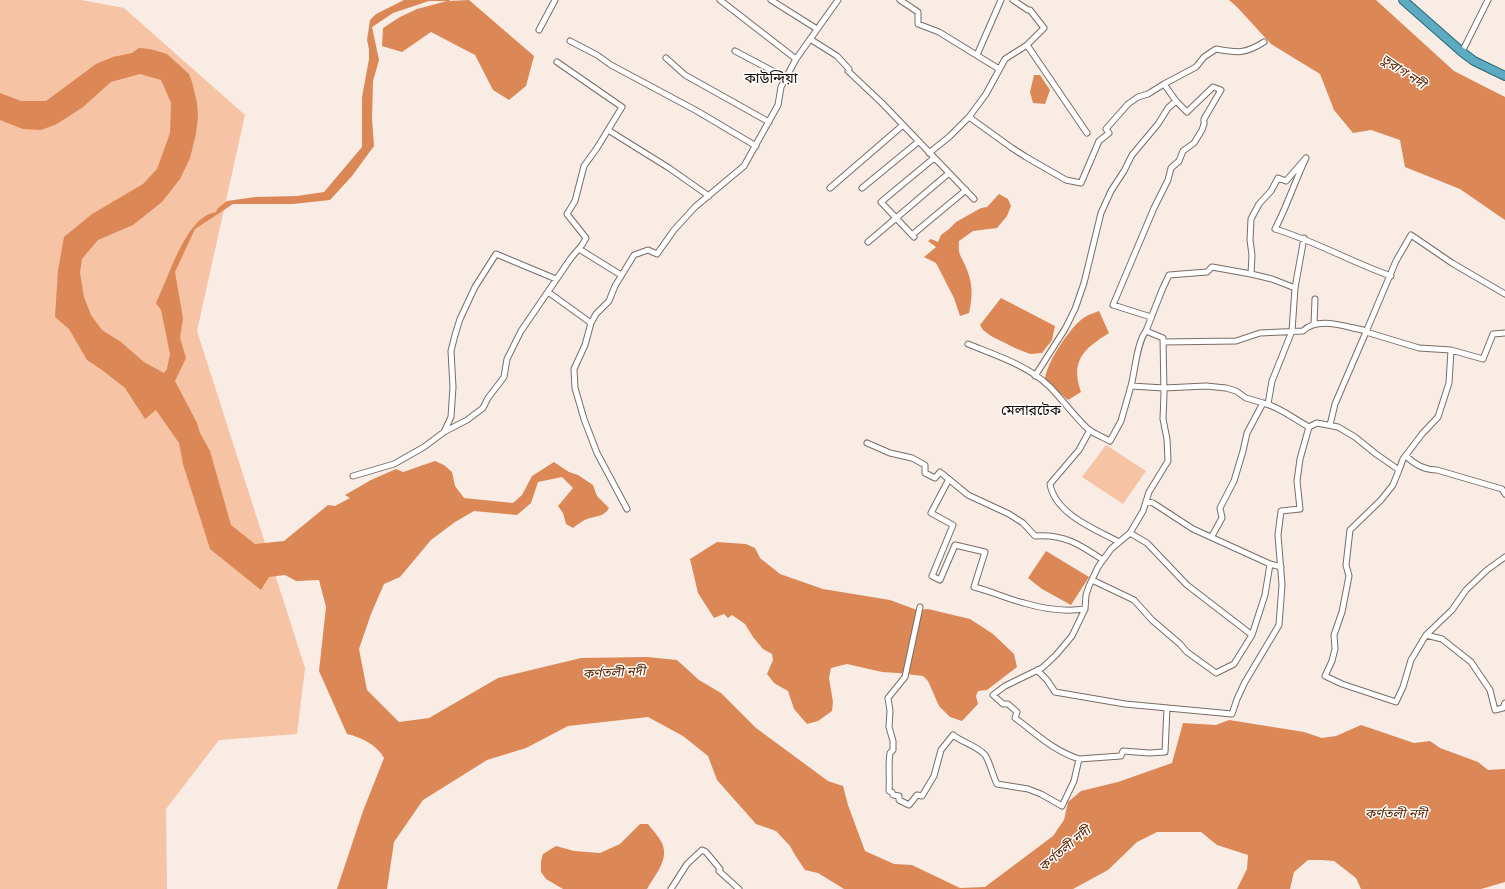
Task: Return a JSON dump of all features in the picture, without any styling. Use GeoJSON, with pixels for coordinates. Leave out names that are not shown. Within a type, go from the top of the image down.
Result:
{"type":"FeatureCollection","features":[{"type":"Feature","properties":{"kind":"highway"},"geometry":{"type":"LineString","coordinates":[[1403,0],[1474,61],[1505,76]]}},
{"type":"Feature","properties":{"kind":"street"},"geometry":{"type":"LineString","coordinates":[[539,30],[555,0]]}},
{"type":"Feature","properties":{"kind":"street"},"geometry":{"type":"LineString","coordinates":[[720,0],[796,59]]}},
{"type":"Feature","properties":{"kind":"street"},"geometry":{"type":"LineString","coordinates":[[771,0],[817,30]]}},
{"type":"Feature","properties":{"kind":"street"},"geometry":{"type":"LineString","coordinates":[[627,509],[597,453],[584,419],[575,388],[574,369],[585,345],[591,323],[596,314],[609,300],[614,286],[634,255],[648,250],[657,254],[674,230],[695,207],[744,166],[778,105],[781,87],[796,59],[838,0]]}},
{"type":"Feature","properties":{"kind":"street"},"geometry":{"type":"LineString","coordinates":[[900,0],[918,12],[918,24],[939,32],[999,69]]}},
{"type":"Feature","properties":{"kind":"street"},"geometry":{"type":"LineString","coordinates":[[977,55],[1001,0]]}},
{"type":"Feature","properties":{"kind":"street"},"geometry":{"type":"LineString","coordinates":[[929,153],[948,138],[969,117],[986,94],[1005,59],[1028,45],[1044,28],[1030,10],[1013,0]]}},
{"type":"Feature","properties":{"kind":"street"},"geometry":{"type":"LineString","coordinates":[[1462,52],[1488,0]]}},
{"type":"Feature","properties":{"kind":"street"},"geometry":{"type":"LineString","coordinates":[[810,39],[837,56],[849,69],[848,71],[974,198]]}},
{"type":"Feature","properties":{"kind":"street"},"geometry":{"type":"LineString","coordinates":[[570,41],[697,111],[756,146]]}},
{"type":"Feature","properties":{"kind":"street"},"geometry":{"type":"LineString","coordinates":[[969,117],[1026,158],[1066,180],[1081,183],[1099,140],[1109,133],[1106,129],[1128,104],[1138,97],[1148,94],[1196,67],[1204,57],[1216,49],[1233,52],[1250,50],[1264,42]]}},
{"type":"Feature","properties":{"kind":"street"},"geometry":{"type":"LineString","coordinates":[[1028,45],[1087,132]]}},
{"type":"Feature","properties":{"kind":"street"},"geometry":{"type":"LineString","coordinates":[[735,51],[786,78]]}},
{"type":"Feature","properties":{"kind":"street"},"geometry":{"type":"LineString","coordinates":[[666,58],[685,75],[769,122]]}},
{"type":"Feature","properties":{"kind":"street"},"geometry":{"type":"LineString","coordinates":[[353,476],[394,464],[424,447],[444,432],[467,420],[483,408],[488,398],[504,377],[507,359],[521,331],[586,238],[567,214],[575,201],[584,166],[622,107],[556,62]]}},
{"type":"Feature","properties":{"kind":"street"},"geometry":{"type":"LineString","coordinates":[[1152,317],[1113,305],[1154,208],[1168,180],[1171,168],[1179,161],[1183,151],[1194,143],[1202,130],[1204,119],[1221,90],[1213,87],[1187,112],[1176,101],[1164,84]]}},
{"type":"Feature","properties":{"kind":"street"},"geometry":{"type":"LineString","coordinates":[[1035,376],[1065,329],[1075,309],[1084,283],[1101,213],[1111,191],[1132,155],[1158,124],[1168,108],[1176,101]]}},
{"type":"Feature","properties":{"kind":"street"},"geometry":{"type":"LineString","coordinates":[[830,188],[903,125]]}},
{"type":"Feature","properties":{"kind":"street"},"geometry":{"type":"LineString","coordinates":[[608,130],[669,168],[709,196]]}},
{"type":"Feature","properties":{"kind":"street"},"geometry":{"type":"LineString","coordinates":[[862,188],[918,142]]}},
{"type":"Feature","properties":{"kind":"street"},"geometry":{"type":"LineString","coordinates":[[934,158],[882,202],[913,236],[966,190]]}},
{"type":"Feature","properties":{"kind":"street"},"geometry":{"type":"LineString","coordinates":[[1251,274],[1252,255],[1250,240],[1252,219],[1259,204],[1271,191],[1278,178],[1286,181],[1306,158],[1275,229],[1304,238],[1358,264],[1391,276]]}},
{"type":"Feature","properties":{"kind":"street"},"geometry":{"type":"LineString","coordinates":[[868,242],[949,173]]}},
{"type":"Feature","properties":{"kind":"street"},"geometry":{"type":"LineString","coordinates":[[1330,425],[1335,404],[1396,262],[1411,235],[1458,267],[1505,294]]}},
{"type":"Feature","properties":{"kind":"street"},"geometry":{"type":"LineString","coordinates":[[1212,536],[1222,518],[1220,508],[1234,481],[1247,432],[1266,404],[1272,381],[1292,331],[1295,288],[1304,238]]}},
{"type":"Feature","properties":{"kind":"street"},"geometry":{"type":"LineString","coordinates":[[579,248],[621,275]]}},
{"type":"Feature","properties":{"kind":"street"},"geometry":{"type":"LineString","coordinates":[[444,432],[451,417],[453,387],[451,351],[454,335],[460,318],[475,287],[496,254],[556,280]]}},
{"type":"Feature","properties":{"kind":"street"},"geometry":{"type":"LineString","coordinates":[[968,344],[998,356],[1035,376],[1048,386],[1090,430],[1110,441],[1121,420],[1136,370],[1138,347],[1169,276],[1207,272],[1212,267],[1272,279],[1295,288]]}},
{"type":"Feature","properties":{"kind":"street"},"geometry":{"type":"LineString","coordinates":[[548,292],[591,323]]}},
{"type":"Feature","properties":{"kind":"street"},"geometry":{"type":"LineString","coordinates":[[1314,324],[1315,299]]}},
{"type":"Feature","properties":{"kind":"street"},"geometry":{"type":"LineString","coordinates":[[1163,342],[1201,340],[1236,341],[1260,333],[1292,331],[1303,332],[1314,324],[1335,324],[1419,348],[1452,350],[1483,359],[1494,334],[1505,333]]}},
{"type":"Feature","properties":{"kind":"street"},"geometry":{"type":"LineString","coordinates":[[1146,331],[1163,338],[1163,419],[1167,439],[1168,461],[1149,492],[1143,511],[1130,533],[1111,549],[1092,580],[1086,595],[1085,609],[1072,636],[1056,655],[1042,668],[1005,686],[993,695],[1003,704],[1008,704],[1017,712],[1014,718],[1036,735],[1067,755],[1079,759],[1121,756],[1123,751],[1149,753],[1165,752],[1167,708]]}},
{"type":"Feature","properties":{"kind":"street"},"geometry":{"type":"LineString","coordinates":[[1452,350],[1449,383],[1438,417],[1422,434],[1403,459],[1393,485],[1381,500],[1350,530],[1346,566],[1349,576],[1342,612],[1334,635],[1335,649],[1332,661],[1325,676],[1348,686],[1396,702],[1403,687],[1411,660],[1426,635],[1452,610],[1466,590],[1487,570],[1505,557]]}},
{"type":"Feature","properties":{"kind":"street"},"geometry":{"type":"LineString","coordinates":[[1131,386],[1164,388],[1206,386],[1226,388],[1236,391],[1246,398],[1274,406],[1309,427]]}},
{"type":"Feature","properties":{"kind":"street"},"geometry":{"type":"LineString","coordinates":[[1037,670],[1047,680],[1055,692],[1125,704],[1232,714],[1245,682],[1279,625],[1282,585],[1278,535],[1281,511],[1300,509],[1296,481],[1300,459],[1309,427],[1317,423],[1338,427],[1355,437],[1399,470]]}},
{"type":"Feature","properties":{"kind":"street"},"geometry":{"type":"LineString","coordinates":[[1090,430],[1079,450],[1050,484],[1051,491],[1060,505],[1070,515],[1119,542]]}},
{"type":"Feature","properties":{"kind":"street"},"geometry":{"type":"LineString","coordinates":[[867,443],[890,453],[912,458],[926,465],[925,474],[935,478],[940,472],[968,495],[1009,514],[1023,523],[1035,536],[1050,535],[1066,539],[1103,560]]}},
{"type":"Feature","properties":{"kind":"street"},"geometry":{"type":"LineString","coordinates":[[1406,456],[1419,466],[1429,470],[1437,470],[1502,489],[1505,494]]}},
{"type":"Feature","properties":{"kind":"street"},"geometry":{"type":"LineString","coordinates":[[948,480],[931,513],[953,525],[932,576],[940,580],[955,545],[986,552],[974,587],[991,591],[1022,603],[1053,610],[1069,611],[1085,609]]}},
{"type":"Feature","properties":{"kind":"street"},"geometry":{"type":"LineString","coordinates":[[1146,501],[1153,503],[1194,529],[1270,564],[1281,567]]}},
{"type":"Feature","properties":{"kind":"street"},"geometry":{"type":"LineString","coordinates":[[1130,533],[1147,543],[1187,585],[1252,635]]}},
{"type":"Feature","properties":{"kind":"street"},"geometry":{"type":"LineString","coordinates":[[1092,580],[1134,600],[1152,620],[1187,652],[1216,673],[1234,664],[1252,635],[1266,595],[1270,564]]}},
{"type":"Feature","properties":{"kind":"street"},"geometry":{"type":"LineString","coordinates":[[920,607],[905,677],[888,698],[890,711],[889,726],[893,741],[893,750],[890,753],[888,775],[890,777],[889,791],[892,792],[893,795],[899,796],[899,800],[909,805],[918,794],[922,796],[934,776],[941,750],[953,735],[969,742],[986,756],[997,784],[1028,789],[1041,794],[1062,806],[1074,781],[1079,759]]}},
{"type":"Feature","properties":{"kind":"street"},"geometry":{"type":"LineString","coordinates":[[1426,635],[1442,640],[1471,662],[1490,690],[1495,710],[1503,708],[1505,703]]}},
{"type":"Feature","properties":{"kind":"street"},"geometry":{"type":"LineString","coordinates":[[671,889],[687,864],[702,850],[711,857],[720,869],[719,871],[739,889]]}},
{"type":"Feature","properties":{"kind":"shaded area"},"geometry":{"type":"Polygon","coordinates":[[[0,0],[81,0],[124,8],[245,115],[197,331],[305,668],[297,734],[219,740],[166,809],[167,889],[0,889],[0,0]]]}},
{"type":"Feature","properties":{"kind":"shaded area"},"geometry":{"type":"Polygon","coordinates":[[[1106,445],[1146,471],[1123,504],[1082,477],[1106,445]]]}},
{"type":"Feature","properties":{"kind":"water","name":"কর্ণতলী নদী"},"geometry":{"type":"Polygon","coordinates":[[[404,0],[469,0],[534,56],[526,86],[509,100],[493,90],[475,55],[431,32],[402,52],[382,46],[383,28],[400,17],[417,9],[447,1],[429,1],[393,13],[372,27],[379,60],[373,81],[372,119],[374,146],[352,176],[330,200],[293,204],[233,204],[195,229],[175,272],[183,318],[180,338],[186,358],[175,381],[210,451],[231,525],[255,544],[284,541],[328,505],[335,506],[350,498],[345,495],[371,480],[396,469],[403,472],[435,461],[444,465],[452,472],[455,486],[464,498],[513,503],[522,495],[532,476],[554,462],[593,485],[597,496],[609,508],[602,515],[585,520],[573,528],[566,524],[563,513],[558,506],[573,488],[562,477],[538,482],[531,503],[517,515],[474,511],[455,522],[431,540],[400,577],[384,584],[371,614],[359,649],[367,690],[399,722],[429,718],[498,678],[581,658],[647,657],[677,660],[699,680],[721,693],[756,728],[828,781],[843,786],[848,805],[865,851],[894,864],[912,865],[960,888],[985,887],[1053,836],[1064,820],[1068,802],[1081,791],[1118,782],[1172,763],[1183,723],[1216,725],[1229,720],[1304,732],[1322,738],[1336,736],[1361,725],[1414,743],[1430,741],[1440,748],[1478,762],[1488,770],[1505,769],[1505,882],[1481,889],[1361,889],[1356,878],[1334,861],[1308,860],[1294,872],[1290,889],[1237,889],[1247,869],[1248,855],[1217,845],[1201,832],[1157,832],[1137,842],[1108,870],[1073,889],[844,889],[818,873],[805,870],[790,846],[776,831],[756,824],[717,780],[708,756],[683,736],[648,717],[568,726],[526,748],[487,760],[423,800],[394,842],[387,889],[337,889],[363,811],[384,758],[373,745],[358,737],[347,734],[319,671],[326,607],[319,580],[296,581],[285,575],[269,577],[261,590],[210,549],[183,464],[179,443],[156,410],[145,419],[125,388],[87,360],[69,329],[55,317],[58,270],[64,237],[92,214],[143,184],[157,169],[170,133],[171,103],[161,80],[140,74],[111,82],[83,107],[57,124],[41,130],[23,129],[0,120],[0,93],[21,101],[46,101],[96,64],[113,57],[132,53],[139,48],[150,49],[167,54],[189,74],[197,103],[198,116],[196,134],[190,158],[180,179],[162,202],[133,225],[98,240],[82,259],[80,273],[84,297],[91,315],[102,330],[121,342],[144,362],[164,373],[167,369],[170,354],[161,310],[156,303],[179,250],[187,236],[195,225],[205,216],[216,212],[218,208],[227,201],[255,197],[297,196],[324,192],[362,147],[362,97],[369,59],[367,40],[370,20],[376,14],[404,0]]]}},
{"type":"Feature","properties":{"kind":"water","name":"তুরাগ নদী"},"geometry":{"type":"Polygon","coordinates":[[[1229,0],[1376,0],[1454,71],[1505,97],[1505,220],[1460,189],[1405,167],[1400,140],[1371,130],[1353,133],[1334,110],[1320,74],[1271,44],[1229,0]]]}},
{"type":"Feature","properties":{"kind":"water"},"geometry":{"type":"Polygon","coordinates":[[[1034,75],[1040,75],[1050,90],[1045,104],[1033,103],[1030,92],[1034,75]]]}},
{"type":"Feature","properties":{"kind":"water"},"geometry":{"type":"Polygon","coordinates":[[[999,194],[1008,199],[1011,206],[1007,216],[997,228],[973,231],[959,241],[959,251],[970,277],[972,295],[969,313],[960,316],[954,298],[936,263],[924,257],[936,247],[928,241],[931,239],[938,242],[941,235],[956,222],[981,208],[987,207],[999,194]]]}},
{"type":"Feature","properties":{"kind":"water"},"geometry":{"type":"Polygon","coordinates":[[[1001,298],[1055,326],[1052,340],[1042,353],[1030,354],[991,336],[983,330],[980,325],[1001,298]]]}},
{"type":"Feature","properties":{"kind":"water"},"geometry":{"type":"Polygon","coordinates":[[[1099,311],[1109,333],[1093,344],[1082,356],[1078,363],[1077,372],[1081,392],[1068,400],[1045,380],[1046,373],[1066,336],[1079,321],[1088,315],[1099,311]]]}},
{"type":"Feature","properties":{"kind":"water"},"geometry":{"type":"Polygon","coordinates":[[[717,542],[746,544],[755,548],[760,558],[780,574],[823,589],[890,600],[917,610],[928,609],[970,619],[993,634],[1014,654],[1017,667],[987,690],[978,691],[976,696],[978,704],[962,721],[950,717],[939,706],[928,681],[923,676],[882,672],[847,664],[831,668],[829,678],[833,702],[832,711],[818,721],[807,724],[794,709],[788,691],[774,683],[767,674],[773,660],[772,654],[763,649],[745,624],[732,615],[728,618],[724,614],[714,618],[698,593],[690,559],[717,542]]]}},
{"type":"Feature","properties":{"kind":"water"},"geometry":{"type":"Polygon","coordinates":[[[1046,551],[1089,577],[1071,605],[1042,589],[1028,578],[1046,551]]]}},
{"type":"Feature","properties":{"kind":"water"},"geometry":{"type":"Polygon","coordinates":[[[640,824],[648,824],[664,847],[664,856],[661,866],[647,889],[563,889],[546,879],[541,872],[541,861],[543,854],[556,846],[574,851],[600,853],[620,844],[640,824]]]}},
{"type":"Feature","properties":{"kind":"district","name":"কাউন্দিয়া"},"geometry":{"type":"Point","coordinates":[771,79]}},
{"type":"Feature","properties":{"kind":"district","name":"মেলারটেক"},"geometry":{"type":"Point","coordinates":[1031,411]}}]}
